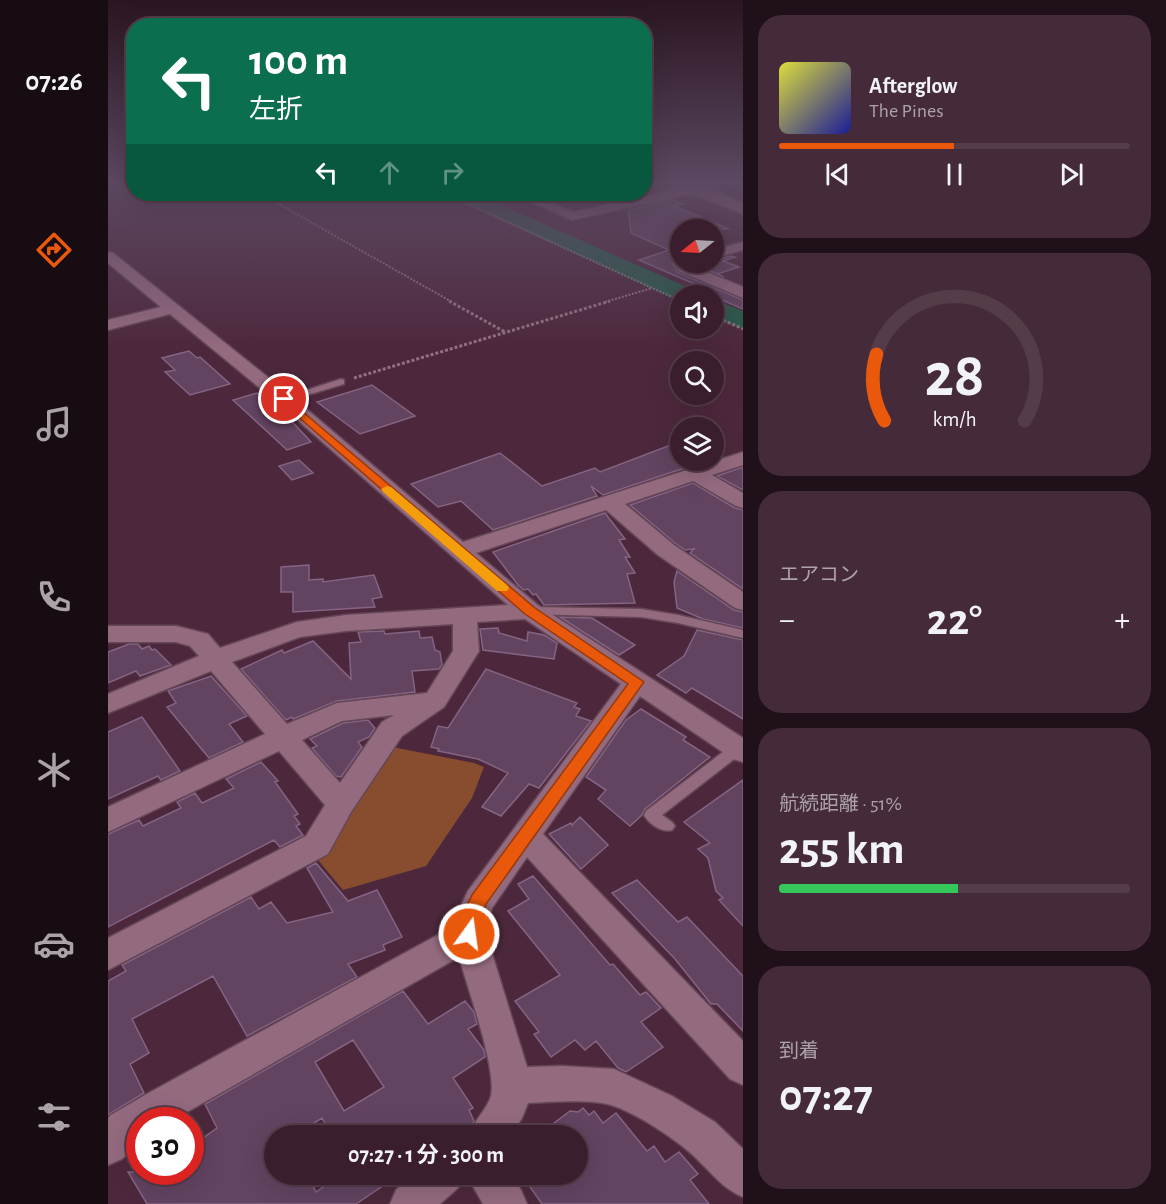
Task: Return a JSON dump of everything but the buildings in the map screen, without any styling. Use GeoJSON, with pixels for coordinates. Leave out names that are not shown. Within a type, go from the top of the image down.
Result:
{"type":"FeatureCollection","features":[{"type":"Feature","properties":{"kind":"street"},"geometry":{"type":"LineString","coordinates":[[724,252],[740,249]]}},
{"type":"Feature","properties":{"kind":"street"},"geometry":{"type":"LineString","coordinates":[[108,256],[284,399],[530,611],[740,751]]}},
{"type":"Feature","properties":{"kind":"street"},"geometry":{"type":"LineString","coordinates":[[696,273],[743,293]]}},
{"type":"Feature","properties":{"kind":"street"},"geometry":{"type":"LineString","coordinates":[[108,326],[172,309]]}},
{"type":"Feature","properties":{"kind":"street"},"geometry":{"type":"LineString","coordinates":[[458,551],[743,458]]}},
{"type":"Feature","properties":{"kind":"street"},"geometry":{"type":"LineString","coordinates":[[696,474],[743,502]]}},
{"type":"Feature","properties":{"kind":"street"},"geometry":{"type":"LineString","coordinates":[[610,502],[666,550],[743,603]]}},
{"type":"Feature","properties":{"kind":"street"},"geometry":{"type":"LineString","coordinates":[[108,704],[276,635],[315,626],[530,611]]}},
{"type":"Feature","properties":{"kind":"street"},"geometry":{"type":"LineString","coordinates":[[108,955],[317,845],[341,804],[392,729],[435,701],[466,651],[465,616]]}},
{"type":"Feature","properties":{"kind":"street"},"geometry":{"type":"LineString","coordinates":[[108,634],[162,633],[190,636],[199,640],[217,658],[341,804]]}},
{"type":"Feature","properties":{"kind":"street"},"geometry":{"type":"LineString","coordinates":[[496,1125],[509,1105],[511,1086],[507,1060],[469,934],[472,915],[479,900],[636,682]]}},
{"type":"Feature","properties":{"kind":"street"},"geometry":{"type":"LineString","coordinates":[[108,820],[337,712],[435,701]]}},
{"type":"Feature","properties":{"kind":"street"},"geometry":{"type":"LineString","coordinates":[[526,836],[743,1067]]}},
{"type":"Feature","properties":{"kind":"street"},"geometry":{"type":"LineString","coordinates":[[108,1145],[131,1125],[168,1102],[469,934]]}},
{"type":"Feature","properties":{"kind":"street"},"geometry":{"type":"LineString","coordinates":[[511,1086],[563,1084],[614,1088],[659,1109],[701,1136],[743,1177]]}},
{"type":"Feature","properties":{"kind":"street"},"geometry":{"type":"LineString","coordinates":[[410,1204],[432,1185]]}},
{"type":"Feature","properties":{"kind":"street"},"geometry":{"type":"LineString","coordinates":[[494,1185],[507,1204]]}},
{"type":"Feature","properties":{"kind":"lane"},"geometry":{"type":"LineString","coordinates":[[284,399],[341,382]]}},
{"type":"Feature","properties":{"kind":"lane"},"geometry":{"type":"LineString","coordinates":[[530,611],[641,613],[743,634]]}},
{"type":"Feature","properties":{"kind":"lane"},"geometry":{"type":"LineString","coordinates":[[667,826],[651,815],[740,751]]}},
{"type":"Feature","properties":{"kind":"path"},"geometry":{"type":"LineString","coordinates":[[339,238],[506,332]]}},
{"type":"Feature","properties":{"kind":"path"},"geometry":{"type":"LineString","coordinates":[[543,238],[670,296]]}},
{"type":"Feature","properties":{"kind":"path"},"geometry":{"type":"LineString","coordinates":[[341,382],[652,288]]}},
{"type":"Feature","properties":{"kind":"path"},"geometry":{"type":"LineString","coordinates":[[724,320],[743,329]]}},
{"type":"Feature","properties":{"kind":"shaded area"},"geometry":{"type":"Polygon","coordinates":[[[387,746],[484,767],[472,798],[426,866],[343,890],[318,860],[325,856],[387,746]]]}},
{"type":"Feature","properties":{"kind":"waterway"},"geometry":{"type":"LineString","coordinates":[[558,238],[670,288]]}},
{"type":"Feature","properties":{"kind":"waterway"},"geometry":{"type":"LineString","coordinates":[[724,312],[743,321]]}},
{"type":"Feature","properties":{"kind":"slow traffic"},"geometry":{"type":"LineString","coordinates":[[387,489],[502,588]]}},
{"type":"Feature","properties":{"kind":"route"},"geometry":{"type":"LineString","coordinates":[[284,399],[530,611],[636,682],[479,900],[472,915],[469,934]]}}]}
